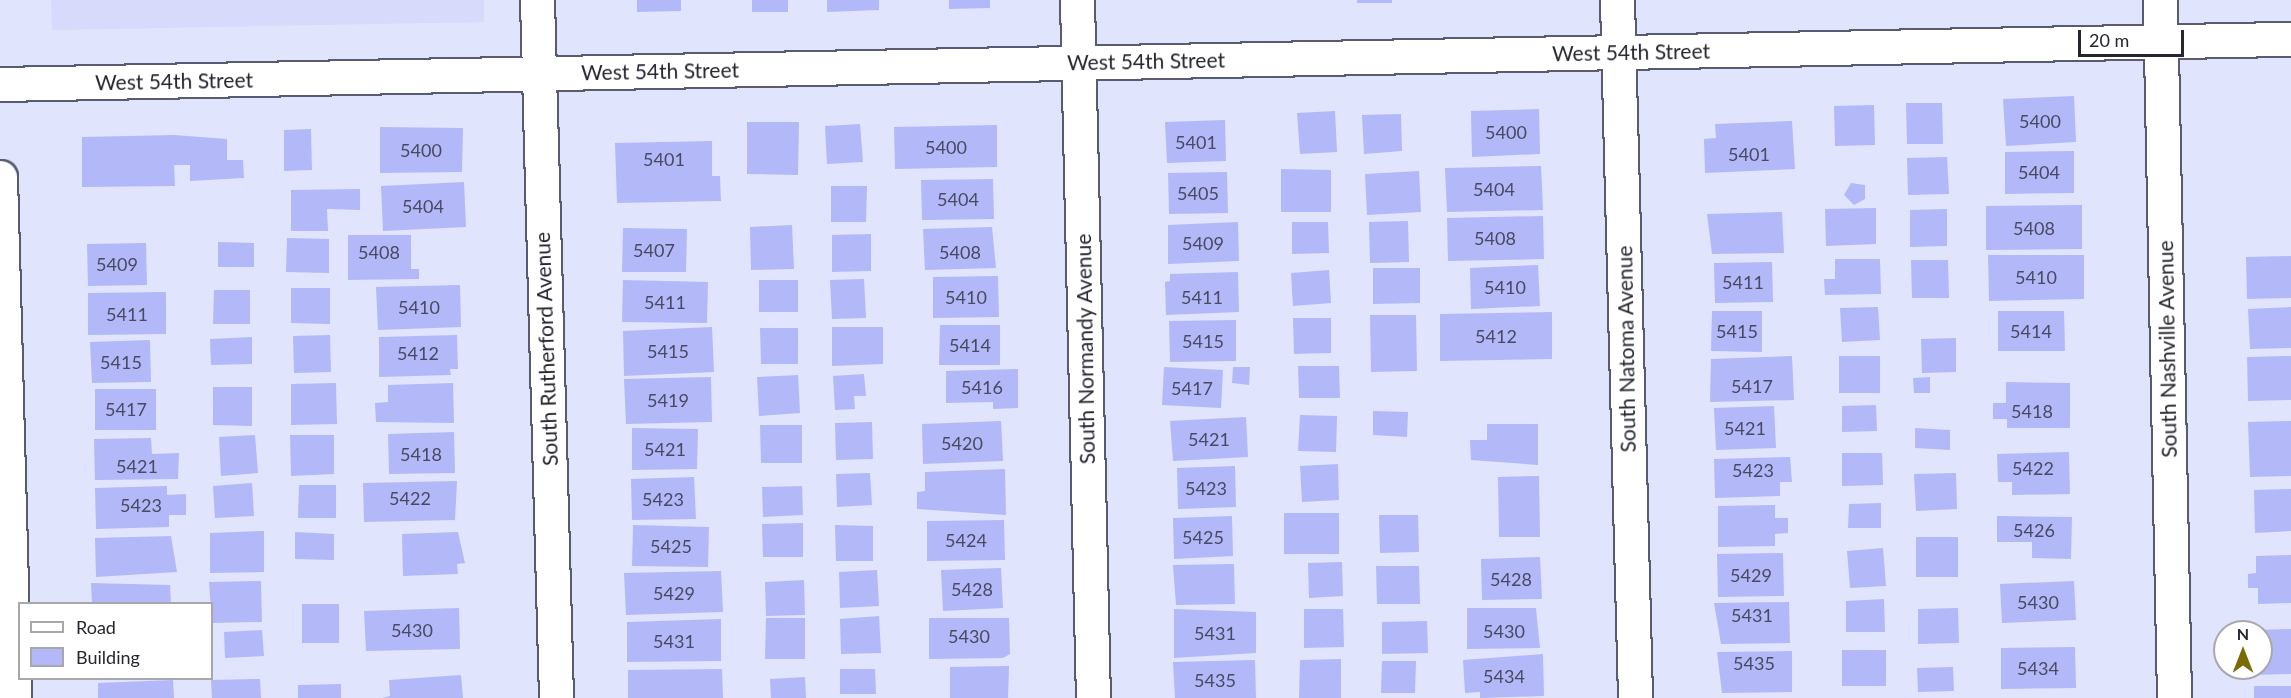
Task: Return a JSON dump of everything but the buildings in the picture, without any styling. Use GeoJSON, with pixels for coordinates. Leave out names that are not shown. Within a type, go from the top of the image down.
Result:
{"type":"FeatureCollection","features":[{"type":"Feature","properties":{"kind":"street","name":"South Rutherford Avenue"},"geometry":{"type":"LineString","coordinates":[[537,0],[556,698]]}},
{"type":"Feature","properties":{"kind":"street","name":"South Normandy Avenue"},"geometry":{"type":"LineString","coordinates":[[1077,0],[1093,698]]}},
{"type":"Feature","properties":{"kind":"street","name":"South Natoma Avenue"},"geometry":{"type":"LineString","coordinates":[[1617,0],[1635,698]]}},
{"type":"Feature","properties":{"kind":"street","name":"South Nashville Avenue"},"geometry":{"type":"LineString","coordinates":[[2160,0],[2174,698]]}},
{"type":"Feature","properties":{"kind":"street","name":"West 54th Street"},"geometry":{"type":"LineString","coordinates":[[0,84],[2291,39]]}},
{"type":"Feature","properties":{"kind":"street"},"geometry":{"type":"LineString","coordinates":[[0,177],[14,698]]}},
{"type":"Feature","properties":{"kind":"shaded area"},"geometry":{"type":"Polygon","coordinates":[[[51,0],[484,0],[484,22],[52,30],[51,0]]]}}]}
